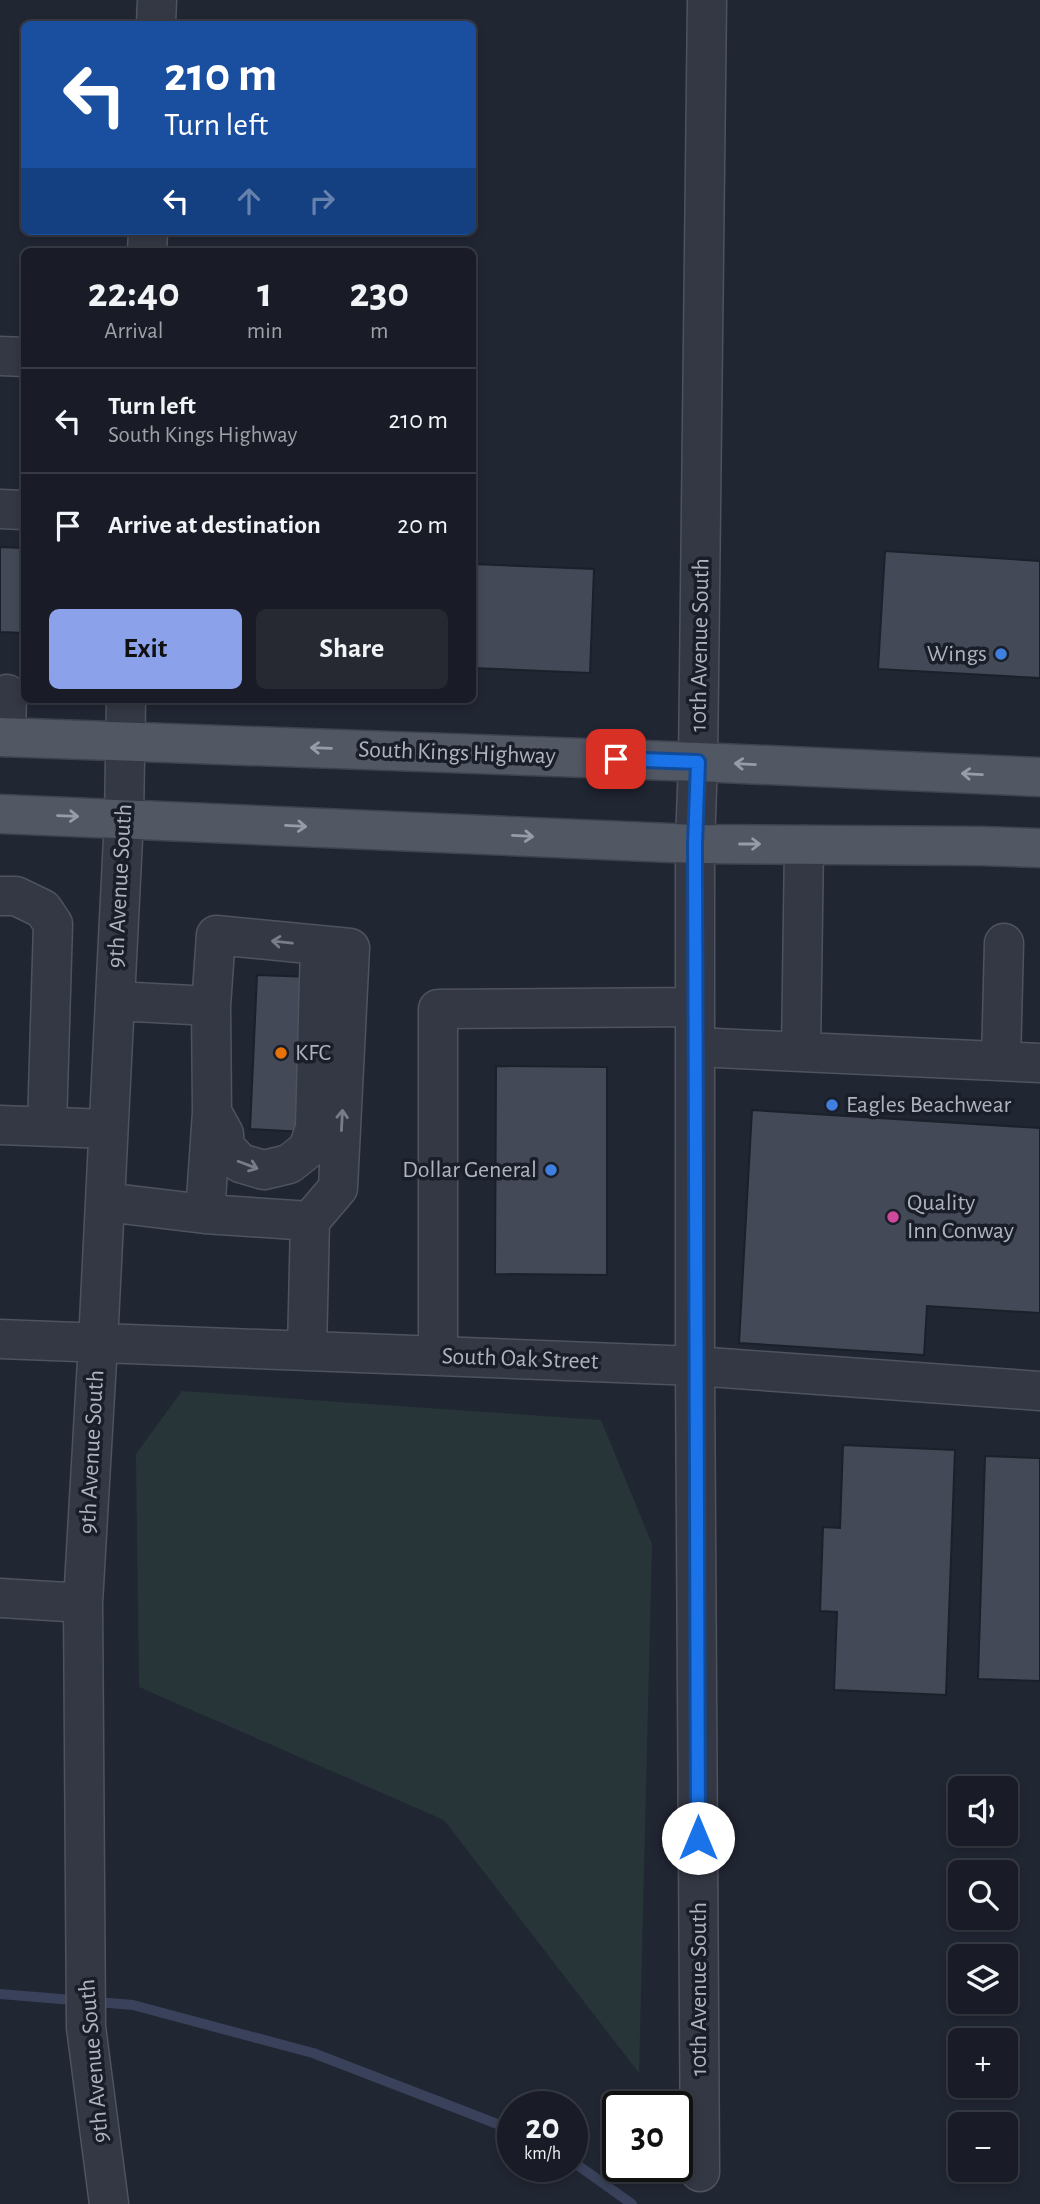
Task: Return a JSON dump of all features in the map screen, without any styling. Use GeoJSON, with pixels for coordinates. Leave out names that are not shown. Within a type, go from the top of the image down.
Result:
{"type":"FeatureCollection","features":[{"type":"Feature","properties":{"kind":"main road","name":"South Kings Highway"},"geometry":{"type":"LineString","coordinates":[[3,737],[1040,777]]}},
{"type":"Feature","properties":{"kind":"main road"},"geometry":{"type":"LineString","coordinates":[[0,814],[695,844],[1040,848]]}},
{"type":"Feature","properties":{"kind":"street"},"geometry":{"type":"LineString","coordinates":[[156,21],[157,0]]}},
{"type":"Feature","properties":{"kind":"street","name":"10th Avenue South"},"geometry":{"type":"LineString","coordinates":[[700,2172],[695,844],[707,0]]}},
{"type":"Feature","properties":{"kind":"street"},"geometry":{"type":"LineString","coordinates":[[0,356],[21,357]]}},
{"type":"Feature","properties":{"kind":"street"},"geometry":{"type":"LineString","coordinates":[[0,509],[21,510]]}},
{"type":"Feature","properties":{"kind":"street"},"geometry":{"type":"LineString","coordinates":[[3,737],[11,695]]}},
{"type":"Feature","properties":{"kind":"street","name":"9th Avenue South"},"geometry":{"type":"LineString","coordinates":[[109,2204],[86,2027],[83,1603],[124,818],[126,703]]}},
{"type":"Feature","properties":{"kind":"street"},"geometry":{"type":"LineString","coordinates":[[801,1052],[804,845]]}},
{"type":"Feature","properties":{"kind":"street"},"geometry":{"type":"LineString","coordinates":[[0,896],[16,896],[43,909],[53,924],[47,1126]]}},
{"type":"Feature","properties":{"kind":"street"},"geometry":{"type":"LineString","coordinates":[[205,1214],[212,1112],[211,1006],[216,935],[350,948],[338,1188],[310,1222],[307,1351]]}},
{"type":"Feature","properties":{"kind":"street"},"geometry":{"type":"LineString","coordinates":[[1001,1061],[1004,943]]}},
{"type":"Feature","properties":{"kind":"street"},"geometry":{"type":"LineString","coordinates":[[212,1112],[224,1134],[225,1147],[240,1163],[264,1170],[289,1164],[308,1149],[315,1128],[320,945]]}},
{"type":"Feature","properties":{"kind":"street"},"geometry":{"type":"LineString","coordinates":[[115,1001],[211,1006]]}},
{"type":"Feature","properties":{"kind":"street"},"geometry":{"type":"LineString","coordinates":[[438,1356],[438,1009],[695,1007]]}},
{"type":"Feature","properties":{"kind":"street"},"geometry":{"type":"LineString","coordinates":[[695,1047],[1040,1063]]}},
{"type":"Feature","properties":{"kind":"street"},"geometry":{"type":"LineString","coordinates":[[0,1125],[108,1129]]}},
{"type":"Feature","properties":{"kind":"street"},"geometry":{"type":"LineString","coordinates":[[105,1202],[205,1214],[310,1222]]}},
{"type":"Feature","properties":{"kind":"street","name":"South Oak Street"},"geometry":{"type":"LineString","coordinates":[[0,1339],[695,1366],[1040,1391]]}},
{"type":"Feature","properties":{"kind":"street"},"geometry":{"type":"LineString","coordinates":[[0,1598],[83,1603]]}},
{"type":"Feature","properties":{"kind":"shaded area"},"geometry":{"type":"Polygon","coordinates":[[[182,1391],[601,1420],[652,1544],[639,2073],[444,1820],[139,1687],[136,1454],[182,1391]]]}},
{"type":"Feature","properties":{"kind":"building"},"geometry":{"type":"Polygon","coordinates":[[[0,547],[21,548],[21,633],[0,632],[0,547]]]}},
{"type":"Feature","properties":{"kind":"building"},"geometry":{"type":"Polygon","coordinates":[[[885,551],[1040,561],[1040,678],[878,669],[885,551]]]}},
{"type":"Feature","properties":{"kind":"building"},"geometry":{"type":"Polygon","coordinates":[[[476,564],[594,569],[590,673],[476,668],[476,564]]]}},
{"type":"Feature","properties":{"kind":"building","name":"KFC"},"geometry":{"type":"Polygon","coordinates":[[[257,975],[312,977],[305,1132],[250,1129],[257,975]]]}},
{"type":"Feature","properties":{"kind":"building","name":"Dollar General"},"geometry":{"type":"Polygon","coordinates":[[[496,1066],[607,1067],[607,1275],[495,1274],[496,1066]]]}},
{"type":"Feature","properties":{"kind":"building","name":"Quality Inn Conway"},"geometry":{"type":"Polygon","coordinates":[[[752,1110],[1040,1128],[1040,1313],[927,1306],[924,1355],[739,1343],[752,1110]]]}},
{"type":"Feature","properties":{"kind":"building"},"geometry":{"type":"Polygon","coordinates":[[[843,1445],[955,1450],[946,1695],[834,1690],[837,1612],[820,1611],[823,1527],[840,1528],[843,1445]]]}},
{"type":"Feature","properties":{"kind":"building"},"geometry":{"type":"Polygon","coordinates":[[[985,1456],[1040,1458],[1040,1681],[978,1679],[985,1456]]]}},
{"type":"Feature","properties":{"kind":"waterway"},"geometry":{"type":"LineString","coordinates":[[0,1994],[133,2005],[313,2053],[497,2124]]}},
{"type":"Feature","properties":{"kind":"waterway"},"geometry":{"type":"LineString","coordinates":[[588,2172],[632,2204]]}},
{"type":"Feature","properties":{"kind":"place","name":"Wings"},"geometry":{"type":"Point","coordinates":[1001,654]}},
{"type":"Feature","properties":{"kind":"place","name":"KFC"},"geometry":{"type":"Point","coordinates":[281,1053]}},
{"type":"Feature","properties":{"kind":"place","name":"Eagles Beachwear"},"geometry":{"type":"Point","coordinates":[832,1105]}},
{"type":"Feature","properties":{"kind":"place","name":"Dollar General"},"geometry":{"type":"Point","coordinates":[551,1170]}},
{"type":"Feature","properties":{"kind":"place","name":"Quality Inn Conway"},"geometry":{"type":"Point","coordinates":[893,1217]}},
{"type":"Feature","properties":{"kind":"route"},"geometry":{"type":"LineString","coordinates":[[616,759],[698,762],[695,844],[695,1366],[698,1838]]}}]}
